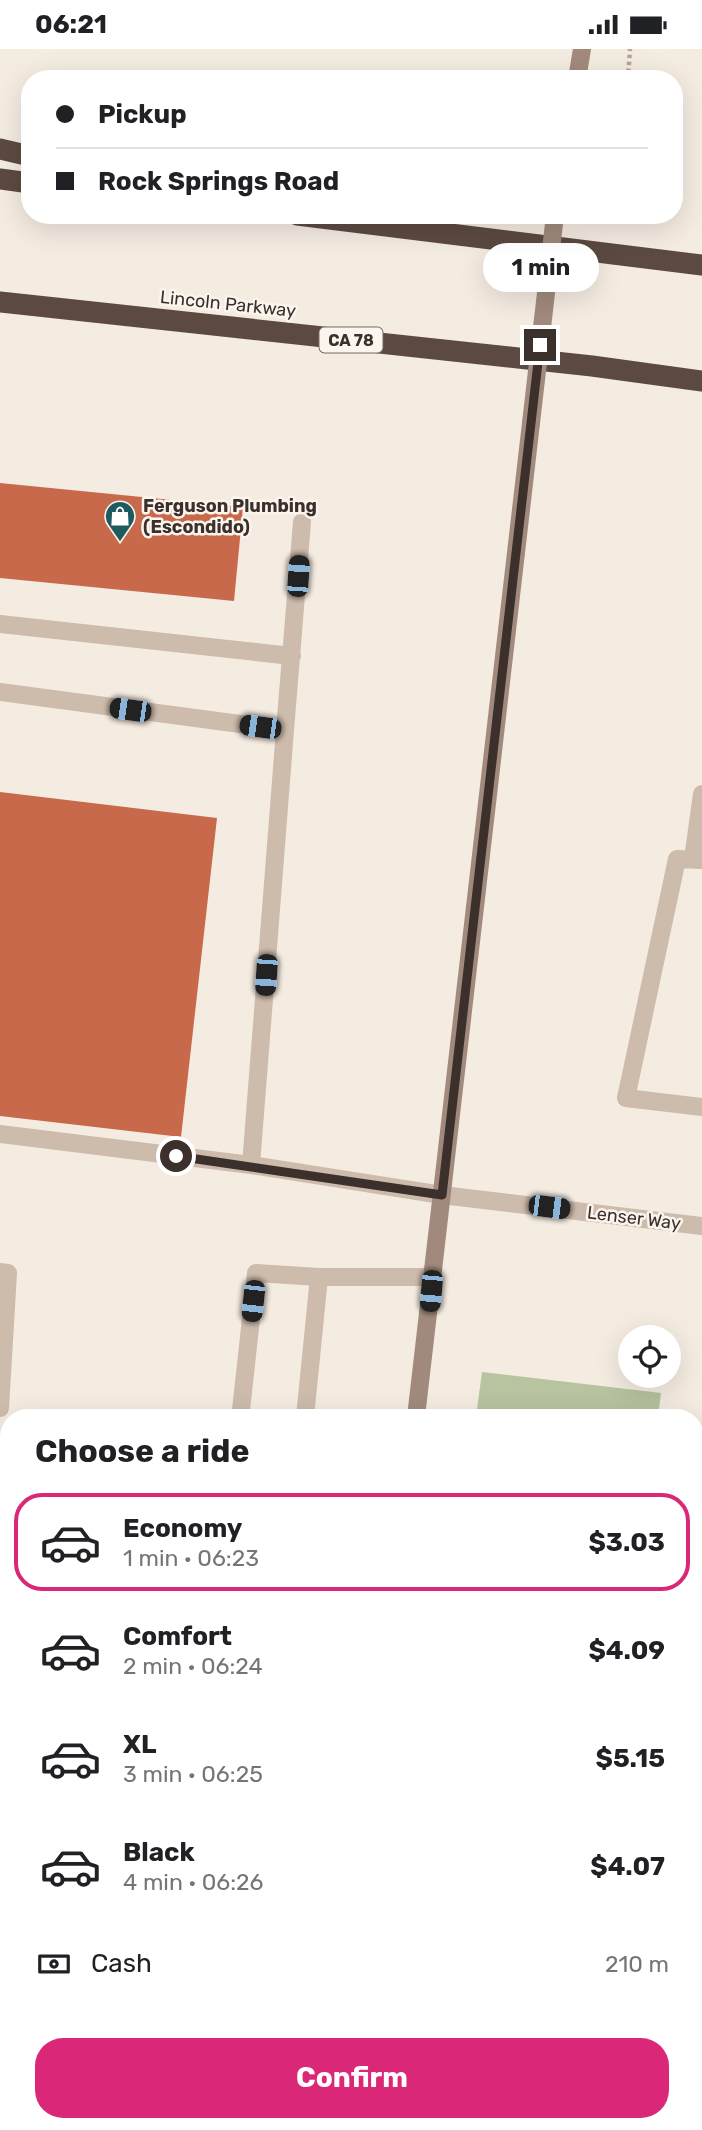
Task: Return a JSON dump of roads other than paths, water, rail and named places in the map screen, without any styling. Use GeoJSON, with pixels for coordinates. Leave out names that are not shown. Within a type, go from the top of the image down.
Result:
{"type":"FeatureCollection","features":[{"type":"Feature","properties":{"kind":"highway"},"geometry":{"type":"LineString","coordinates":[[0,149],[21,154]]}},
{"type":"Feature","properties":{"kind":"highway"},"geometry":{"type":"LineString","coordinates":[[0,179],[21,182]]}},
{"type":"Feature","properties":{"kind":"highway"},"geometry":{"type":"LineString","coordinates":[[368,224],[702,265]]}},
{"type":"Feature","properties":{"kind":"highway"},"geometry":{"type":"LineString","coordinates":[[391,224],[432,232]]}},
{"type":"Feature","properties":{"kind":"highway","name":"Lincoln Parkway"},"geometry":{"type":"LineString","coordinates":[[0,302],[592,366],[702,381]]}},
{"type":"Feature","properties":{"kind":"street"},"geometry":{"type":"LineString","coordinates":[[578,70],[582,49]]}},
{"type":"Feature","properties":{"kind":"street"},"geometry":{"type":"LineString","coordinates":[[417,1409],[554,224]]}},
{"type":"Feature","properties":{"kind":"street"},"geometry":{"type":"LineString","coordinates":[[251,1165],[302,522]]}},
{"type":"Feature","properties":{"kind":"street"},"geometry":{"type":"LineString","coordinates":[[0,624],[292,656]]}},
{"type":"Feature","properties":{"kind":"street"},"geometry":{"type":"LineString","coordinates":[[0,692],[285,730]]}},
{"type":"Feature","properties":{"kind":"street"},"geometry":{"type":"LineString","coordinates":[[702,794],[697,860],[677,859],[626,1098],[702,1107]]}},
{"type":"Feature","properties":{"kind":"street","name":"Lenser Way"},"geometry":{"type":"LineString","coordinates":[[0,1134],[251,1165],[442,1195],[702,1226]]}},
{"type":"Feature","properties":{"kind":"street"},"geometry":{"type":"LineString","coordinates":[[0,1272],[8,1273],[0,1408]]}},
{"type":"Feature","properties":{"kind":"street"},"geometry":{"type":"LineString","coordinates":[[241,1409],[256,1273],[319,1277],[432,1277]]}},
{"type":"Feature","properties":{"kind":"street"},"geometry":{"type":"LineString","coordinates":[[306,1409],[319,1277]]}},
{"type":"Feature","properties":{"kind":"place","name":"Ferguson Plumbing (Escondido)"},"geometry":{"type":"Point","coordinates":[120,543]}}]}
